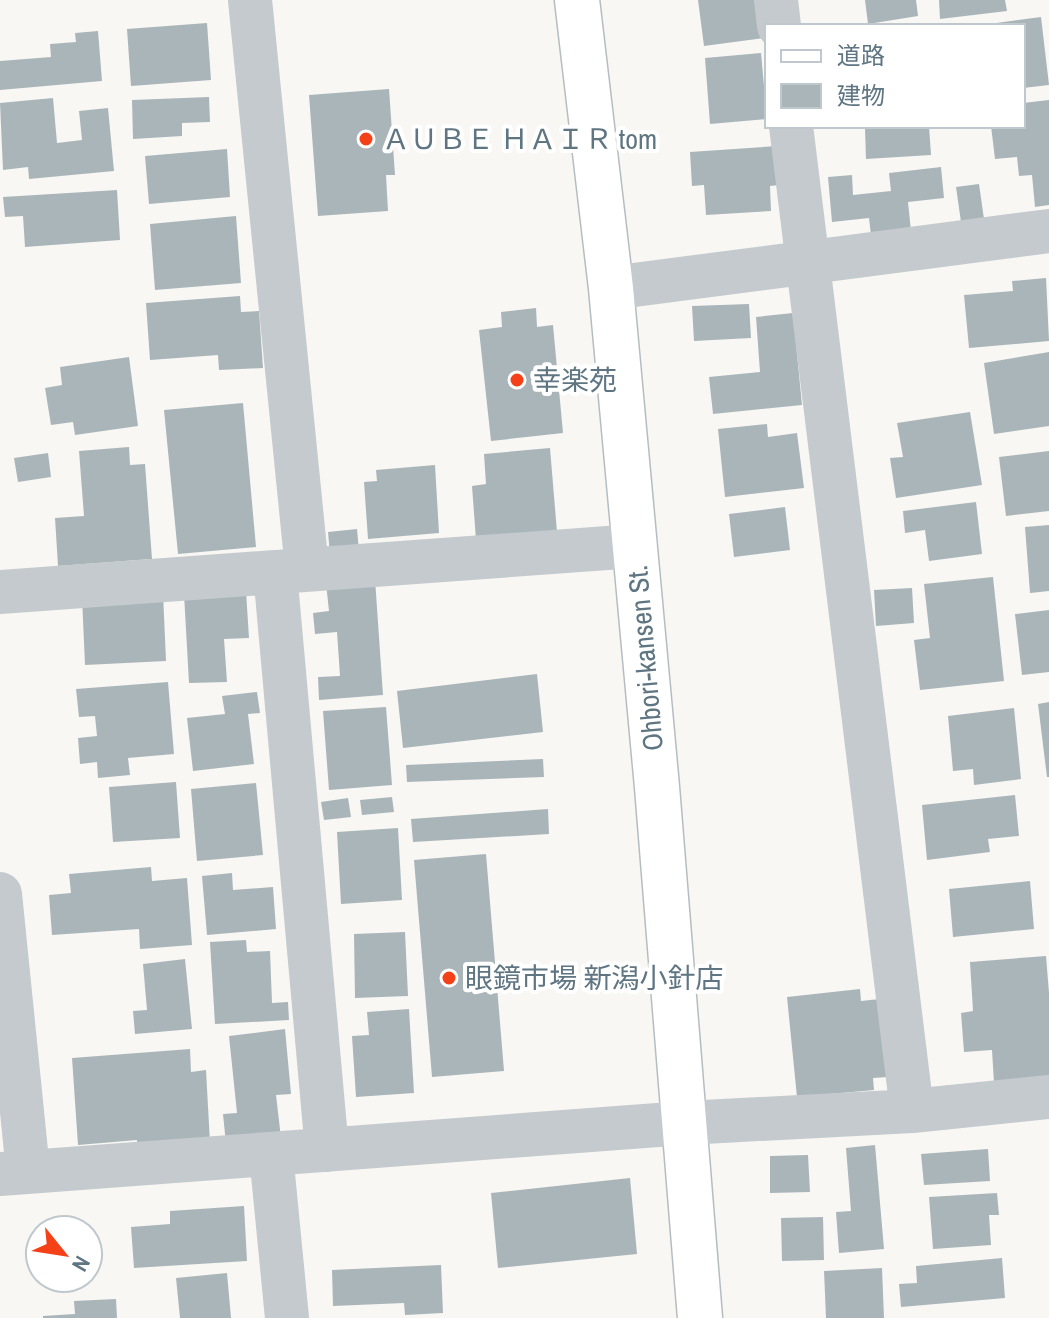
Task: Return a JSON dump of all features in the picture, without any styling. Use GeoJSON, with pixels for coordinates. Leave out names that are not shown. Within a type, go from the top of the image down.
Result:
{"type":"FeatureCollection","features":[{"type":"Feature","properties":{"kind":"street"},"geometry":{"type":"LineString","coordinates":[[250,0],[291,571],[327,1150]]}},
{"type":"Feature","properties":{"kind":"street","name":"Ohbori-kansen St."},"geometry":{"type":"LineString","coordinates":[[577,0],[611,288],[700,1318]]}},
{"type":"Feature","properties":{"kind":"street"},"geometry":{"type":"LineString","coordinates":[[776,0],[779,24]]}},
{"type":"Feature","properties":{"kind":"street"},"geometry":{"type":"LineString","coordinates":[[791,128],[912,1111]]}},
{"type":"Feature","properties":{"kind":"street"},"geometry":{"type":"LineString","coordinates":[[611,288],[1049,231]]}},
{"type":"Feature","properties":{"kind":"street"},"geometry":{"type":"LineString","coordinates":[[0,592],[635,546]]}},
{"type":"Feature","properties":{"kind":"street"},"geometry":{"type":"LineString","coordinates":[[0,894],[14,1173],[685,1123],[912,1111],[1049,1097]]}},
{"type":"Feature","properties":{"kind":"street"},"geometry":{"type":"LineString","coordinates":[[271,1154],[287,1318]]}},
{"type":"Feature","properties":{"kind":"building"},"geometry":{"type":"Polygon","coordinates":[[[698,0],[759,0],[764,38],[704,46],[698,0]]]}},
{"type":"Feature","properties":{"kind":"building"},"geometry":{"type":"Polygon","coordinates":[[[865,0],[916,0],[918,16],[868,24],[865,0]]]}},
{"type":"Feature","properties":{"kind":"building"},"geometry":{"type":"Polygon","coordinates":[[[939,0],[1005,0],[1007,11],[940,19],[939,0]]]}},
{"type":"Feature","properties":{"kind":"building"},"geometry":{"type":"Polygon","coordinates":[[[1041,17],[1049,85],[1025,88],[1025,24],[989,24],[1041,17]]]}},
{"type":"Feature","properties":{"kind":"building"},"geometry":{"type":"Polygon","coordinates":[[[207,23],[211,80],[131,86],[127,29],[207,23]]]}},
{"type":"Feature","properties":{"kind":"building"},"geometry":{"type":"Polygon","coordinates":[[[98,31],[102,81],[0,90],[0,61],[51,57],[50,44],[76,42],[75,33],[98,31]]]}},
{"type":"Feature","properties":{"kind":"building"},"geometry":{"type":"Polygon","coordinates":[[[761,53],[765,119],[710,124],[705,58],[761,53]]]}},
{"type":"Feature","properties":{"kind":"building"},"geometry":{"type":"Polygon","coordinates":[[[389,89],[395,175],[386,175],[388,211],[318,216],[309,95],[389,89]]]}},
{"type":"Feature","properties":{"kind":"building"},"geometry":{"type":"Polygon","coordinates":[[[209,97],[210,122],[182,123],[182,136],[133,139],[132,100],[209,97]]]}},
{"type":"Feature","properties":{"kind":"building"},"geometry":{"type":"Polygon","coordinates":[[[53,98],[57,143],[82,140],[79,111],[108,108],[114,171],[29,179],[28,167],[3,170],[0,103],[53,98]]]}},
{"type":"Feature","properties":{"kind":"building"},"geometry":{"type":"Polygon","coordinates":[[[1049,100],[1049,205],[1035,207],[1032,175],[1019,176],[1017,157],[995,159],[991,128],[1025,128],[1025,103],[1049,100]]]}},
{"type":"Feature","properties":{"kind":"building"},"geometry":{"type":"Polygon","coordinates":[[[929,128],[931,155],[866,159],[865,129],[929,128]]]}},
{"type":"Feature","properties":{"kind":"building"},"geometry":{"type":"Polygon","coordinates":[[[777,146],[779,185],[770,186],[771,211],[706,215],[704,185],[692,186],[690,152],[777,146]]]}},
{"type":"Feature","properties":{"kind":"building"},"geometry":{"type":"Polygon","coordinates":[[[227,149],[230,197],[149,204],[145,156],[227,149]]]}},
{"type":"Feature","properties":{"kind":"building"},"geometry":{"type":"Polygon","coordinates":[[[941,167],[944,198],[908,202],[911,231],[871,235],[869,218],[832,222],[828,177],[852,175],[853,195],[891,191],[889,173],[941,167]]]}},
{"type":"Feature","properties":{"kind":"building"},"geometry":{"type":"Polygon","coordinates":[[[979,184],[984,219],[961,222],[956,187],[979,184]]]}},
{"type":"Feature","properties":{"kind":"building"},"geometry":{"type":"Polygon","coordinates":[[[117,190],[120,240],[25,247],[23,216],[5,217],[3,197],[117,190]]]}},
{"type":"Feature","properties":{"kind":"building"},"geometry":{"type":"Polygon","coordinates":[[[236,216],[241,283],[155,290],[150,224],[236,216]]]}},
{"type":"Feature","properties":{"kind":"building"},"geometry":{"type":"Polygon","coordinates":[[[1046,278],[1049,341],[969,348],[964,295],[1013,291],[1012,281],[1046,278]]]}},
{"type":"Feature","properties":{"kind":"building"},"geometry":{"type":"Polygon","coordinates":[[[240,296],[241,312],[259,311],[263,368],[219,370],[218,355],[150,360],[146,303],[240,296]]]}},
{"type":"Feature","properties":{"kind":"building"},"geometry":{"type":"Polygon","coordinates":[[[749,304],[751,338],[694,341],[692,306],[749,304]]]}},
{"type":"Feature","properties":{"kind":"building"},"geometry":{"type":"Polygon","coordinates":[[[536,308],[537,327],[553,325],[563,433],[491,441],[479,330],[502,327],[501,312],[536,308]]]}},
{"type":"Feature","properties":{"kind":"building"},"geometry":{"type":"Polygon","coordinates":[[[793,313],[802,405],[713,414],[709,377],[760,372],[756,317],[793,313]]]}},
{"type":"Feature","properties":{"kind":"building"},"geometry":{"type":"Polygon","coordinates":[[[1049,352],[1049,426],[994,434],[984,363],[1049,352]]]}},
{"type":"Feature","properties":{"kind":"building"},"geometry":{"type":"Polygon","coordinates":[[[129,357],[138,426],[75,435],[73,422],[51,425],[45,388],[62,385],[60,367],[129,357]]]}},
{"type":"Feature","properties":{"kind":"building"},"geometry":{"type":"Polygon","coordinates":[[[243,403],[256,547],[178,554],[164,410],[243,403]]]}},
{"type":"Feature","properties":{"kind":"building"},"geometry":{"type":"Polygon","coordinates":[[[970,412],[982,485],[896,498],[890,458],[903,457],[897,423],[970,412]]]}},
{"type":"Feature","properties":{"kind":"building"},"geometry":{"type":"Polygon","coordinates":[[[767,424],[768,437],[797,433],[804,488],[725,497],[718,429],[767,424]]]}},
{"type":"Feature","properties":{"kind":"building"},"geometry":{"type":"Polygon","coordinates":[[[129,447],[130,465],[145,464],[152,559],[58,566],[55,518],[84,516],[79,451],[129,447]]]}},
{"type":"Feature","properties":{"kind":"building"},"geometry":{"type":"Polygon","coordinates":[[[550,448],[557,532],[476,540],[472,486],[486,484],[484,454],[550,448]]]}},
{"type":"Feature","properties":{"kind":"building"},"geometry":{"type":"Polygon","coordinates":[[[1049,451],[1049,511],[1006,516],[999,457],[1049,451]]]}},
{"type":"Feature","properties":{"kind":"building"},"geometry":{"type":"Polygon","coordinates":[[[48,453],[51,477],[18,482],[14,458],[48,453]]]}},
{"type":"Feature","properties":{"kind":"building"},"geometry":{"type":"Polygon","coordinates":[[[435,465],[439,533],[368,539],[364,482],[377,481],[376,470],[435,465]]]}},
{"type":"Feature","properties":{"kind":"building"},"geometry":{"type":"Polygon","coordinates":[[[976,502],[982,554],[929,561],[925,530],[905,533],[903,511],[976,502]]]}},
{"type":"Feature","properties":{"kind":"building"},"geometry":{"type":"Polygon","coordinates":[[[785,507],[790,550],[734,557],[729,514],[785,507]]]}},
{"type":"Feature","properties":{"kind":"building"},"geometry":{"type":"Polygon","coordinates":[[[1049,525],[1049,591],[1030,593],[1025,527],[1049,525]]]}},
{"type":"Feature","properties":{"kind":"building"},"geometry":{"type":"Polygon","coordinates":[[[357,529],[359,551],[330,555],[328,532],[357,529]]]}},
{"type":"Feature","properties":{"kind":"building"},"geometry":{"type":"Polygon","coordinates":[[[993,577],[1004,681],[920,690],[914,640],[930,638],[924,584],[993,577]]]}},
{"type":"Feature","properties":{"kind":"building"},"geometry":{"type":"Polygon","coordinates":[[[375,579],[383,695],[319,700],[318,677],[340,676],[337,632],[315,634],[313,613],[329,611],[326,583],[375,579]]]}},
{"type":"Feature","properties":{"kind":"building"},"geometry":{"type":"Polygon","coordinates":[[[912,588],[914,623],[876,626],[874,590],[912,588]]]}},
{"type":"Feature","properties":{"kind":"building"},"geometry":{"type":"Polygon","coordinates":[[[246,591],[249,638],[224,639],[227,682],[189,683],[184,594],[246,591]]]}},
{"type":"Feature","properties":{"kind":"building"},"geometry":{"type":"Polygon","coordinates":[[[163,593],[166,661],[85,665],[82,597],[163,593]]]}},
{"type":"Feature","properties":{"kind":"building"},"geometry":{"type":"Polygon","coordinates":[[[1049,610],[1049,672],[1022,675],[1015,614],[1049,610]]]}},
{"type":"Feature","properties":{"kind":"building"},"geometry":{"type":"Polygon","coordinates":[[[537,674],[543,732],[403,748],[397,691],[537,674]]]}},
{"type":"Feature","properties":{"kind":"building"},"geometry":{"type":"Polygon","coordinates":[[[168,682],[174,754],[128,758],[130,775],[98,778],[97,762],[80,764],[78,738],[97,736],[95,716],[79,717],[76,689],[168,682]]]}},
{"type":"Feature","properties":{"kind":"building"},"geometry":{"type":"Polygon","coordinates":[[[257,692],[260,713],[248,714],[254,764],[193,771],[187,718],[225,714],[222,696],[257,692]]]}},
{"type":"Feature","properties":{"kind":"building"},"geometry":{"type":"Polygon","coordinates":[[[1049,702],[1049,777],[1047,777],[1038,704],[1049,702]]]}},
{"type":"Feature","properties":{"kind":"building"},"geometry":{"type":"Polygon","coordinates":[[[386,707],[392,785],[329,790],[323,711],[386,707]]]}},
{"type":"Feature","properties":{"kind":"building"},"geometry":{"type":"Polygon","coordinates":[[[1014,708],[1021,779],[974,785],[973,769],[953,771],[948,716],[1014,708]]]}},
{"type":"Feature","properties":{"kind":"building"},"geometry":{"type":"Polygon","coordinates":[[[543,759],[544,777],[407,782],[406,765],[543,759]]]}},
{"type":"Feature","properties":{"kind":"building"},"geometry":{"type":"Polygon","coordinates":[[[176,782],[180,838],[113,842],[109,787],[176,782]]]}},
{"type":"Feature","properties":{"kind":"building"},"geometry":{"type":"Polygon","coordinates":[[[256,783],[263,855],[197,861],[191,789],[256,783]]]}},
{"type":"Feature","properties":{"kind":"building"},"geometry":{"type":"Polygon","coordinates":[[[1015,795],[1019,836],[988,839],[990,852],[927,860],[922,805],[1015,795]]]}},
{"type":"Feature","properties":{"kind":"building"},"geometry":{"type":"Polygon","coordinates":[[[392,797],[394,812],[362,815],[360,800],[392,797]]]}},
{"type":"Feature","properties":{"kind":"building"},"geometry":{"type":"Polygon","coordinates":[[[348,798],[351,817],[324,820],[321,802],[348,798]]]}},
{"type":"Feature","properties":{"kind":"building"},"geometry":{"type":"Polygon","coordinates":[[[548,809],[549,834],[413,842],[411,819],[548,809]]]}},
{"type":"Feature","properties":{"kind":"building"},"geometry":{"type":"Polygon","coordinates":[[[398,828],[402,900],[341,904],[337,832],[398,828]]]}},
{"type":"Feature","properties":{"kind":"building"},"geometry":{"type":"Polygon","coordinates":[[[486,854],[504,1071],[432,1077],[414,860],[486,854]]]}},
{"type":"Feature","properties":{"kind":"building"},"geometry":{"type":"Polygon","coordinates":[[[151,867],[152,881],[187,878],[192,945],[140,949],[139,929],[52,935],[49,895],[71,893],[69,874],[151,867]]]}},
{"type":"Feature","properties":{"kind":"building"},"geometry":{"type":"Polygon","coordinates":[[[232,873],[233,890],[273,887],[276,929],[207,935],[202,876],[232,873]]]}},
{"type":"Feature","properties":{"kind":"building"},"geometry":{"type":"Polygon","coordinates":[[[1030,881],[1034,929],[953,937],[949,889],[1030,881]]]}},
{"type":"Feature","properties":{"kind":"building"},"geometry":{"type":"Polygon","coordinates":[[[405,932],[408,996],[355,998],[354,934],[405,932]]]}},
{"type":"Feature","properties":{"kind":"building"},"geometry":{"type":"Polygon","coordinates":[[[246,940],[247,952],[270,951],[272,1003],[288,1002],[289,1020],[215,1024],[210,942],[246,940]]]}},
{"type":"Feature","properties":{"kind":"building"},"geometry":{"type":"Polygon","coordinates":[[[1046,956],[1049,1079],[994,1083],[992,1050],[964,1052],[961,1013],[973,1011],[970,962],[1046,956]]]}},
{"type":"Feature","properties":{"kind":"building"},"geometry":{"type":"Polygon","coordinates":[[[185,959],[192,1029],[135,1034],[133,1011],[147,1010],[143,964],[185,959]]]}},
{"type":"Feature","properties":{"kind":"building"},"geometry":{"type":"Polygon","coordinates":[[[860,989],[861,1001],[880,999],[888,1077],[873,1078],[874,1090],[797,1097],[787,997],[860,989]]]}},
{"type":"Feature","properties":{"kind":"building"},"geometry":{"type":"Polygon","coordinates":[[[409,1009],[414,1093],[356,1097],[352,1036],[369,1035],[367,1012],[409,1009]]]}},
{"type":"Feature","properties":{"kind":"building"},"geometry":{"type":"Polygon","coordinates":[[[285,1029],[291,1094],[276,1095],[281,1138],[226,1144],[223,1114],[237,1113],[229,1036],[285,1029]]]}},
{"type":"Feature","properties":{"kind":"building"},"geometry":{"type":"Polygon","coordinates":[[[190,1049],[191,1072],[206,1070],[210,1143],[137,1148],[137,1140],[78,1145],[72,1058],[190,1049]]]}},
{"type":"Feature","properties":{"kind":"building"},"geometry":{"type":"Polygon","coordinates":[[[875,1145],[884,1249],[839,1253],[836,1212],[851,1211],[846,1148],[875,1145]]]}},
{"type":"Feature","properties":{"kind":"building"},"geometry":{"type":"Polygon","coordinates":[[[988,1149],[990,1181],[924,1185],[921,1154],[988,1149]]]}},
{"type":"Feature","properties":{"kind":"building"},"geometry":{"type":"Polygon","coordinates":[[[808,1155],[810,1192],[770,1193],[770,1156],[808,1155]]]}},
{"type":"Feature","properties":{"kind":"building"},"geometry":{"type":"Polygon","coordinates":[[[630,1178],[637,1254],[498,1268],[491,1193],[630,1178]]]}},
{"type":"Feature","properties":{"kind":"building"},"geometry":{"type":"Polygon","coordinates":[[[997,1193],[999,1215],[989,1215],[991,1245],[933,1249],[929,1197],[997,1193]]]}},
{"type":"Feature","properties":{"kind":"building"},"geometry":{"type":"Polygon","coordinates":[[[244,1206],[247,1261],[134,1268],[131,1227],[170,1224],[170,1211],[244,1206]]]}},
{"type":"Feature","properties":{"kind":"building"},"geometry":{"type":"Polygon","coordinates":[[[823,1217],[824,1260],[782,1261],[781,1218],[823,1217]]]}},
{"type":"Feature","properties":{"kind":"building"},"geometry":{"type":"Polygon","coordinates":[[[1002,1258],[1005,1298],[901,1307],[899,1284],[917,1283],[916,1266],[1002,1258]]]}},
{"type":"Feature","properties":{"kind":"building"},"geometry":{"type":"Polygon","coordinates":[[[441,1265],[443,1313],[405,1315],[404,1303],[333,1306],[332,1270],[441,1265]]]}},
{"type":"Feature","properties":{"kind":"building"},"geometry":{"type":"Polygon","coordinates":[[[882,1268],[884,1318],[826,1318],[824,1271],[882,1268]]]}},
{"type":"Feature","properties":{"kind":"building"},"geometry":{"type":"Polygon","coordinates":[[[227,1273],[231,1318],[180,1318],[176,1278],[227,1273]]]}},
{"type":"Feature","properties":{"kind":"building"},"geometry":{"type":"Polygon","coordinates":[[[116,1299],[117,1318],[43,1318],[75,1314],[74,1301],[116,1299]]]}},
{"type":"Feature","properties":{"kind":"place","name":"ＡＵＢＥ ＨＡＩＲ tom"},"geometry":{"type":"Point","coordinates":[366,139]}},
{"type":"Feature","properties":{"kind":"place","name":"幸楽苑"},"geometry":{"type":"Point","coordinates":[517,380]}},
{"type":"Feature","properties":{"kind":"place","name":"眼鏡市場 新潟小針店"},"geometry":{"type":"Point","coordinates":[449,978]}}]}
